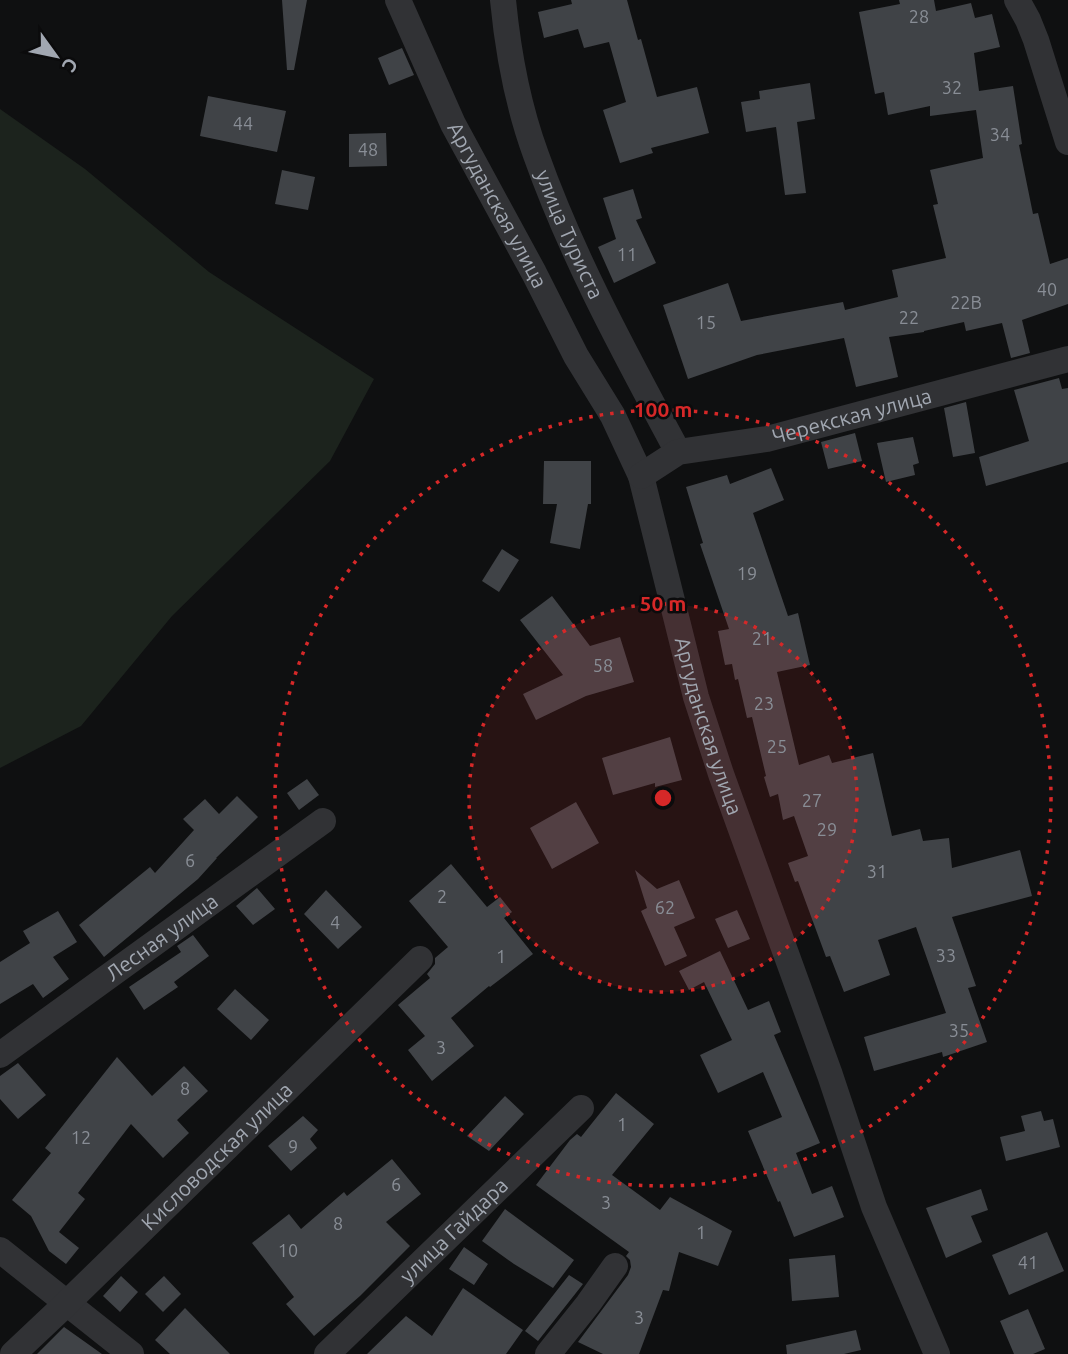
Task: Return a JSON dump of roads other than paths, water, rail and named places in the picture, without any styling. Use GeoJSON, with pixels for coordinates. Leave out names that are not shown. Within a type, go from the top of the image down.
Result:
{"type":"FeatureCollection","features":[{"type":"Feature","properties":{"kind":"street","name":"Аргуданская улица"},"geometry":{"type":"LineString","coordinates":[[398,0],[453,124],[576,356],[613,416],[641,475],[696,697],[721,774],[830,1075],[874,1207],[937,1354]]}},
{"type":"Feature","properties":{"kind":"street","name":"улица Туриста"},"geometry":{"type":"LineString","coordinates":[[503,0],[507,43],[535,153],[560,217],[604,313],[678,452]]}},
{"type":"Feature","properties":{"kind":"street"},"geometry":{"type":"LineString","coordinates":[[1017,0],[1036,40],[1068,142]]}},
{"type":"Feature","properties":{"kind":"street","name":"Черекская улица"},"geometry":{"type":"LineString","coordinates":[[641,475],[678,452],[767,439],[1068,359]]}},
{"type":"Feature","properties":{"kind":"street","name":"Лесная улица"},"geometry":{"type":"LineString","coordinates":[[0,1055],[323,821]]}},
{"type":"Feature","properties":{"kind":"street","name":"Кисловодская улица"},"geometry":{"type":"LineString","coordinates":[[13,1354],[420,959]]}},
{"type":"Feature","properties":{"kind":"street","name":"улица Гайдара"},"geometry":{"type":"LineString","coordinates":[[327,1354],[581,1108]]}},
{"type":"Feature","properties":{"kind":"street"},"geometry":{"type":"LineString","coordinates":[[0,1250],[131,1354]]}},
{"type":"Feature","properties":{"kind":"street"},"geometry":{"type":"LineString","coordinates":[[548,1354],[615,1266]]}}]}
